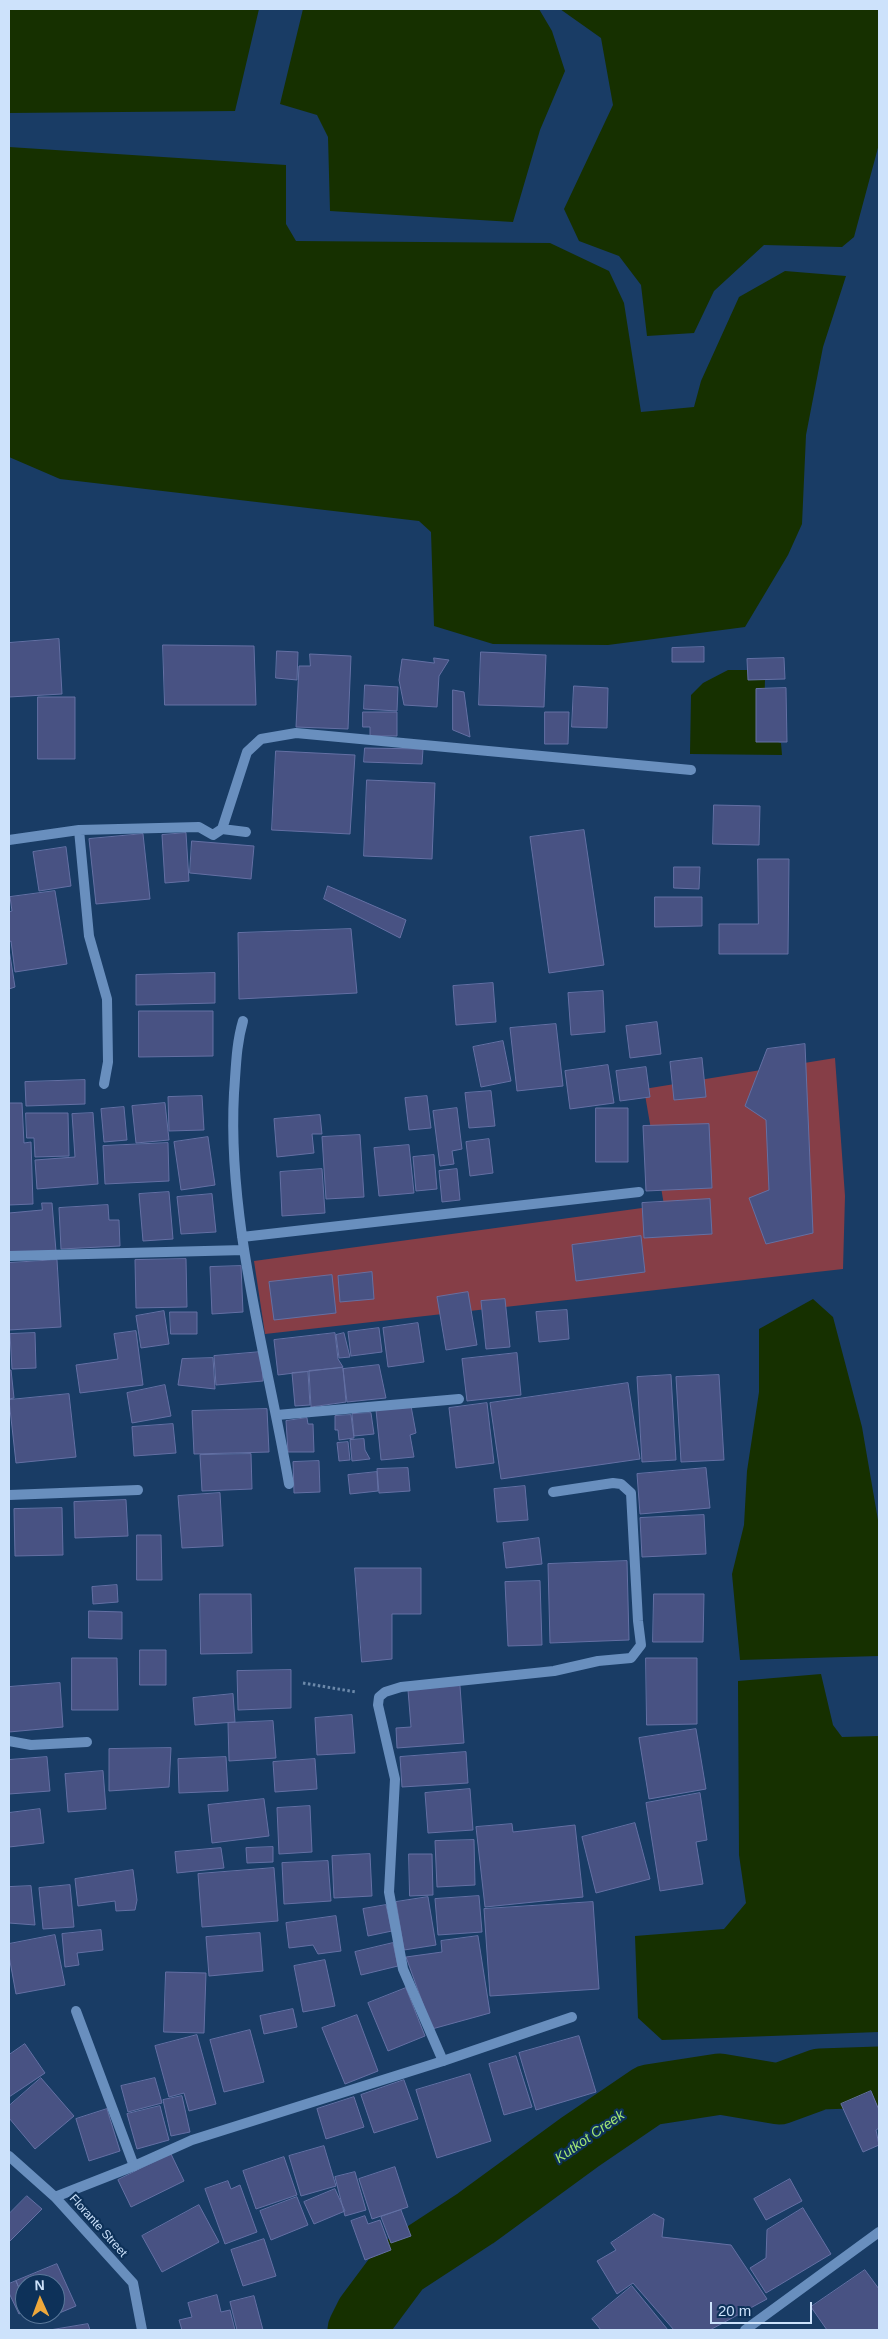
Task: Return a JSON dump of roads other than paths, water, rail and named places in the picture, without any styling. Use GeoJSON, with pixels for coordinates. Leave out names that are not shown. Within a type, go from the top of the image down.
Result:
{"type":"FeatureCollection","features":[{"type":"Feature","properties":{"kind":"street"},"geometry":{"type":"LineString","coordinates":[[222,829],[250,748],[261,739],[296,734],[691,770]]}},
{"type":"Feature","properties":{"kind":"street"},"geometry":{"type":"LineString","coordinates":[[9,840],[79,830],[199,827],[212,835],[222,829],[246,832]]}},
{"type":"Feature","properties":{"kind":"street"},"geometry":{"type":"LineString","coordinates":[[79,830],[89,936],[107,999],[108,1062],[104,1084]]}},
{"type":"Feature","properties":{"kind":"street"},"geometry":{"type":"LineString","coordinates":[[243,1021],[237,1042],[232,1146],[244,1250],[289,1484]]}},
{"type":"Feature","properties":{"kind":"street"},"geometry":{"type":"LineString","coordinates":[[242,1237],[639,1192]]}},
{"type":"Feature","properties":{"kind":"street"},"geometry":{"type":"LineString","coordinates":[[9,1256],[244,1250]]}},
{"type":"Feature","properties":{"kind":"street"},"geometry":{"type":"LineString","coordinates":[[277,1415],[459,1399]]}},
{"type":"Feature","properties":{"kind":"street"},"geometry":{"type":"LineString","coordinates":[[443,2061],[403,1969],[389,1892],[394,1779],[378,1705],[379,1697],[385,1692],[401,1687],[554,1671],[598,1661],[631,1658],[641,1644],[638,1621],[632,1493],[621,1484],[613,1483],[553,1492]]}},
{"type":"Feature","properties":{"kind":"street"},"geometry":{"type":"LineString","coordinates":[[9,1496],[138,1490]]}},
{"type":"Feature","properties":{"kind":"street"},"geometry":{"type":"LineString","coordinates":[[9,1741],[31,1745],[88,1742]]}},
{"type":"Feature","properties":{"kind":"street"},"geometry":{"type":"LineString","coordinates":[[76,2011],[134,2166]]}},
{"type":"Feature","properties":{"kind":"street"},"geometry":{"type":"LineString","coordinates":[[55,2197],[134,2166],[192,2140],[443,2061],[572,2017]]}},
{"type":"Feature","properties":{"kind":"street","name":"Florante Street"},"geometry":{"type":"LineString","coordinates":[[9,2156],[55,2197],[133,2283],[142,2330]]}},
{"type":"Feature","properties":{"kind":"street"},"geometry":{"type":"LineString","coordinates":[[745,2330],[879,2232]]}},
{"type":"Feature","properties":{"kind":"waterway","name":"Kutkot Creek"},"geometry":{"type":"LineString","coordinates":[[358,2330],[366,2314],[401,2267],[476,2218],[580,2142],[649,2095],[720,2084],[779,2094],[820,2079],[879,2077]]}}]}
